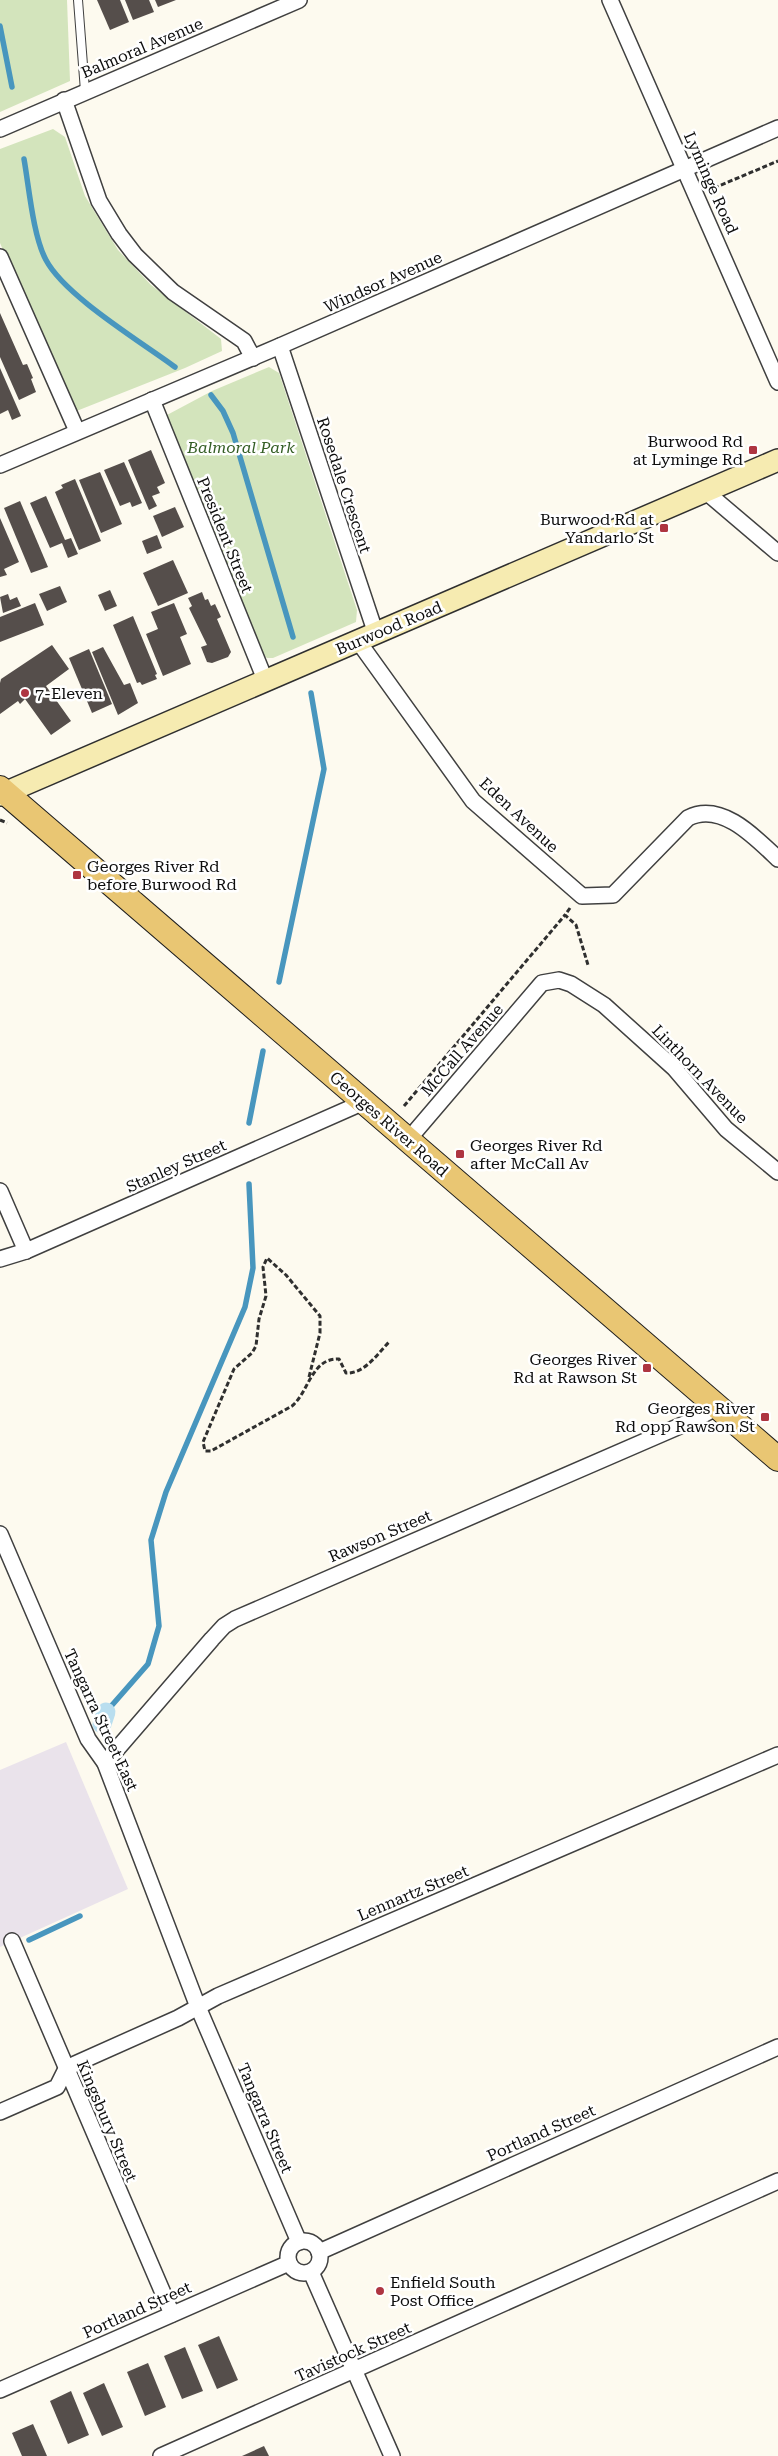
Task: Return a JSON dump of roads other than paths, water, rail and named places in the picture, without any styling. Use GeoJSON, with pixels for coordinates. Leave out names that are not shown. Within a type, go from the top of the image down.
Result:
{"type":"FeatureCollection","features":[{"type":"Feature","properties":{"kind":"main road","name":"Burwood Road"},"geometry":{"type":"LineString","coordinates":[[2,792],[266,682],[778,460]]}},
{"type":"Feature","properties":{"kind":"main road","name":"Georges River Road"},"geometry":{"type":"LineString","coordinates":[[2,792],[778,1459]]}},
{"type":"Feature","properties":{"kind":"street","name":"Lyminge Road"},"geometry":{"type":"LineString","coordinates":[[610,0],[686,169],[778,382]]}},
{"type":"Feature","properties":{"kind":"street","name":"Balmoral Avenue"},"geometry":{"type":"LineString","coordinates":[[0,129],[294,1]]}},
{"type":"Feature","properties":{"kind":"street"},"geometry":{"type":"LineString","coordinates":[[64,100],[99,201],[119,234],[135,255],[173,292],[244,341],[253,358]]}},
{"type":"Feature","properties":{"kind":"street","name":"Windsor Avenue"},"geometry":{"type":"LineString","coordinates":[[0,465],[253,358],[778,128]]}},
{"type":"Feature","properties":{"kind":"street"},"geometry":{"type":"LineString","coordinates":[[0,257],[77,432]]}},
{"type":"Feature","properties":{"kind":"street","name":"Rosedale Crescent"},"geometry":{"type":"LineString","coordinates":[[280,346],[367,638]]}},
{"type":"Feature","properties":{"kind":"street","name":"President Street"},"geometry":{"type":"LineString","coordinates":[[152,400],[266,682]]}},
{"type":"Feature","properties":{"kind":"street"},"geometry":{"type":"LineString","coordinates":[[705,491],[778,553]]}},
{"type":"Feature","properties":{"kind":"street","name":"Eden Avenue"},"geometry":{"type":"LineString","coordinates":[[367,638],[473,801],[582,896],[613,895],[688,818],[698,813],[708,813],[731,820],[778,859]]}},
{"type":"Feature","properties":{"kind":"street","name":"Linthorn Avenue"},"geometry":{"type":"LineString","coordinates":[[542,983],[559,980],[571,984],[604,1005],[674,1068],[726,1129],[778,1172]]}},
{"type":"Feature","properties":{"kind":"street","name":"McCall Avenue"},"geometry":{"type":"LineString","coordinates":[[408,1140],[542,983]]}},
{"type":"Feature","properties":{"kind":"street","name":"Stanley Street"},"geometry":{"type":"LineString","coordinates":[[0,1259],[26,1251],[364,1102]]}},
{"type":"Feature","properties":{"kind":"street"},"geometry":{"type":"LineString","coordinates":[[0,1191],[26,1251]]}},
{"type":"Feature","properties":{"kind":"street","name":"Rawson Street"},"geometry":{"type":"LineString","coordinates":[[105,1762],[218,1633],[235,1619],[696,1419],[718,1407]]}},
{"type":"Feature","properties":{"kind":"street","name":"Tangarra Street East"},"geometry":{"type":"LineString","coordinates":[[0,1534],[88,1739],[105,1762],[198,2007]]}},
{"type":"Feature","properties":{"kind":"street","name":"Lennartz Street"},"geometry":{"type":"LineString","coordinates":[[66,2069],[218,1996],[778,1755]]}},
{"type":"Feature","properties":{"kind":"street","name":"Kingsbury Street"},"geometry":{"type":"LineString","coordinates":[[12,1941],[172,2314]]}},
{"type":"Feature","properties":{"kind":"street","name":"Tangarra Street"},"geometry":{"type":"LineString","coordinates":[[198,2007],[299,2242]]}},
{"type":"Feature","properties":{"kind":"street","name":"Portland Street"},"geometry":{"type":"LineString","coordinates":[[319,2252],[778,2047]]}},
{"type":"Feature","properties":{"kind":"street"},"geometry":{"type":"LineString","coordinates":[[0,2112],[57,2087],[66,2069]]}},
{"type":"Feature","properties":{"kind":"street","name":"Tavistock Street"},"geometry":{"type":"LineString","coordinates":[[161,2456],[778,2181]]}},
{"type":"Feature","properties":{"kind":"street"},"geometry":{"type":"LineString","coordinates":[[299,2242],[311,2243],[319,2252],[318,2264],[311,2272],[298,2272],[289,2263],[291,2248],[299,2242]]}},
{"type":"Feature","properties":{"kind":"street","name":"Portland Street"},"geometry":{"type":"LineString","coordinates":[[0,2390],[289,2263]]}},
{"type":"Feature","properties":{"kind":"street"},"geometry":{"type":"LineString","coordinates":[[311,2272],[392,2456]]}},
{"type":"Feature","properties":{"kind":"lane"},"geometry":{"type":"LineString","coordinates":[[78,0],[85,91]]}},
{"type":"Feature","properties":{"kind":"waterway"},"geometry":{"type":"LineString","coordinates":[[0,26],[12,87]]}},
{"type":"Feature","properties":{"kind":"waterway"},"geometry":{"type":"LineString","coordinates":[[24,159],[38,238],[46,260],[56,274],[86,303],[175,367]]}},
{"type":"Feature","properties":{"kind":"waterway"},"geometry":{"type":"LineString","coordinates":[[211,395],[223,411],[233,433],[293,637]]}},
{"type":"Feature","properties":{"kind":"waterway"},"geometry":{"type":"LineString","coordinates":[[279,982],[324,769],[311,693]]}},
{"type":"Feature","properties":{"kind":"waterway"},"geometry":{"type":"LineString","coordinates":[[249,1123],[263,1051]]}},
{"type":"Feature","properties":{"kind":"waterway"},"geometry":{"type":"LineString","coordinates":[[106,1712],[148,1664],[159,1626],[151,1540],[166,1492],[245,1307],[253,1268],[249,1184]]}},
{"type":"Feature","properties":{"kind":"waterway"},"geometry":{"type":"LineString","coordinates":[[102,1724],[106,1712]]}},
{"type":"Feature","properties":{"kind":"waterway"},"geometry":{"type":"LineString","coordinates":[[29,1940],[80,1916]]}},
{"type":"Feature","properties":{"kind":"place","name":"Burwood Rd at Lyminge Rd"},"geometry":{"type":"Point","coordinates":[753,450]}},
{"type":"Feature","properties":{"kind":"place","name":"Burwood Rd at Yandarlo St"},"geometry":{"type":"Point","coordinates":[664,528]}},
{"type":"Feature","properties":{"kind":"place","name":"7-Eleven"},"geometry":{"type":"Point","coordinates":[25,693]}},
{"type":"Feature","properties":{"kind":"place","name":"Georges River Rd before Burwood Rd"},"geometry":{"type":"Point","coordinates":[77,875]}},
{"type":"Feature","properties":{"kind":"place","name":"Georges River Rd after McCall Av"},"geometry":{"type":"Point","coordinates":[460,1154]}},
{"type":"Feature","properties":{"kind":"place","name":"Georges River Rd at Rawson St"},"geometry":{"type":"Point","coordinates":[647,1368]}},
{"type":"Feature","properties":{"kind":"place","name":"Georges River Rd opp Rawson St"},"geometry":{"type":"Point","coordinates":[765,1417]}},
{"type":"Feature","properties":{"kind":"place","name":"Enfield South Post Office"},"geometry":{"type":"Point","coordinates":[380,2291]}},
{"type":"Feature","properties":{"kind":"park label","name":"Balmoral Park"},"geometry":{"type":"Point","coordinates":[241,447]}}]}
